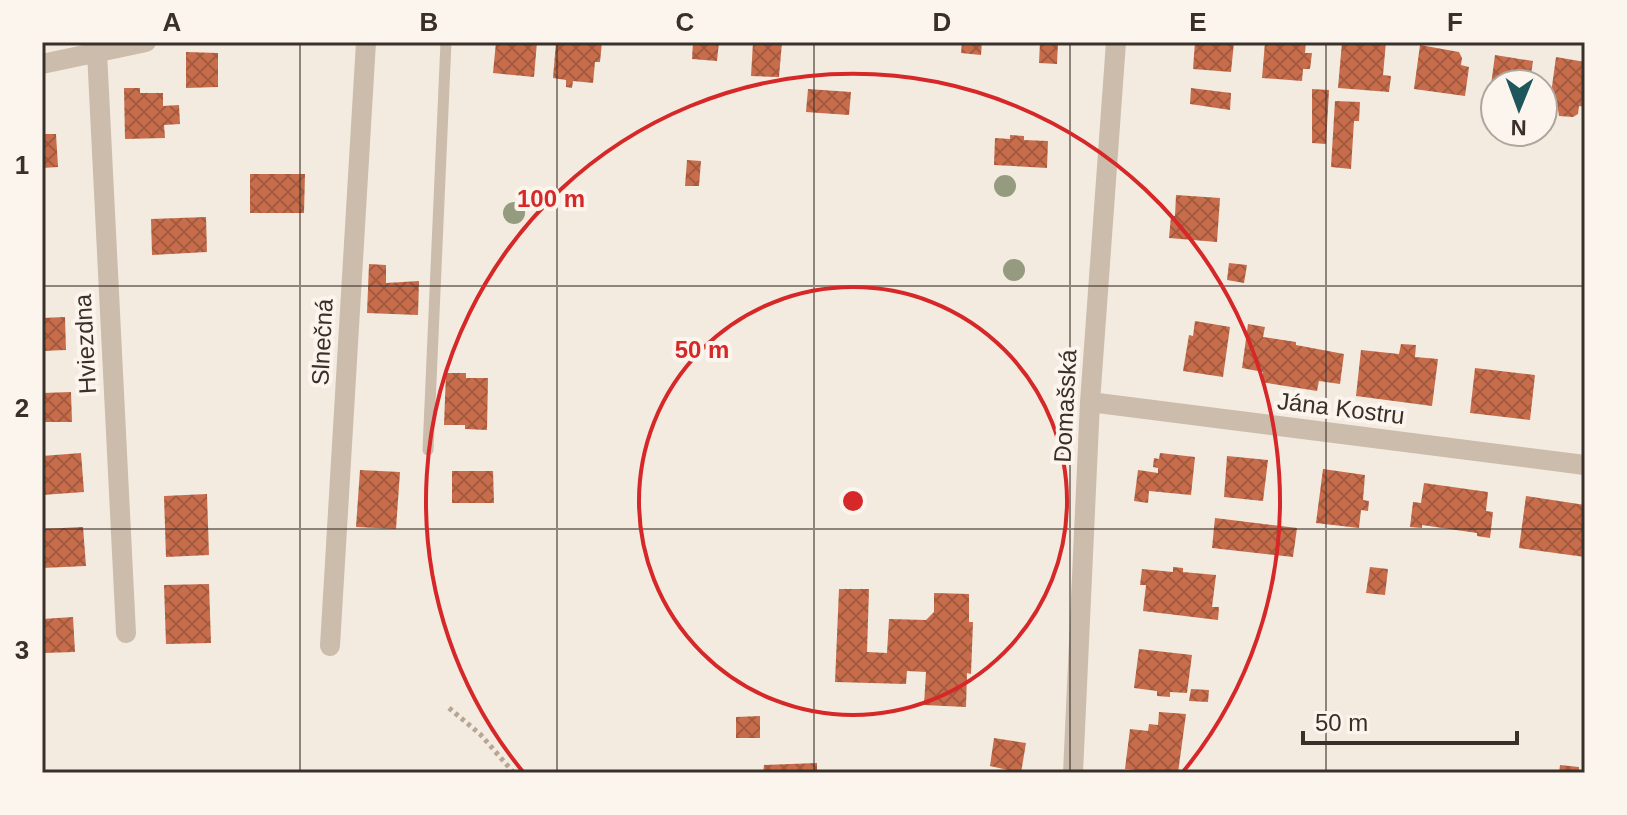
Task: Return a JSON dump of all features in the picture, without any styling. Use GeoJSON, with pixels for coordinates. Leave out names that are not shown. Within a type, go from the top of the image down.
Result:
{"type":"FeatureCollection","features":[{"type":"Feature","properties":{"kind":"street"},"geometry":{"type":"LineString","coordinates":[[42,64],[71,50],[97,52],[146,42]]}},
{"type":"Feature","properties":{"kind":"street","name":"Slnečná"},"geometry":{"type":"LineString","coordinates":[[330,646],[366,42]]}},
{"type":"Feature","properties":{"kind":"street","name":"Domašská"},"geometry":{"type":"LineString","coordinates":[[1073,773],[1090,402],[1116,42]]}},
{"type":"Feature","properties":{"kind":"street","name":"Hviezdna"},"geometry":{"type":"LineString","coordinates":[[97,52],[126,633]]}},
{"type":"Feature","properties":{"kind":"street","name":"Jána Kostru"},"geometry":{"type":"LineString","coordinates":[[1090,402],[1585,465]]}},
{"type":"Feature","properties":{"kind":"lane"},"geometry":{"type":"LineString","coordinates":[[428,450],[446,42]]}},
{"type":"Feature","properties":{"kind":"path"},"geometry":{"type":"LineString","coordinates":[[449,708],[480,734],[514,773]]}},
{"type":"Feature","properties":{"kind":"building"},"geometry":{"type":"Polygon","coordinates":[[[496,42],[537,42],[534,77],[493,73],[496,42]]]}},
{"type":"Feature","properties":{"kind":"building"},"geometry":{"type":"Polygon","coordinates":[[[556,42],[602,42],[600,62],[595,62],[593,83],[573,81],[572,88],[566,87],[566,80],[553,78],[556,42]]]}},
{"type":"Feature","properties":{"kind":"building"},"geometry":{"type":"Polygon","coordinates":[[[693,42],[719,42],[717,61],[692,59],[693,42]]]}},
{"type":"Feature","properties":{"kind":"building"},"geometry":{"type":"Polygon","coordinates":[[[753,42],[782,42],[779,77],[751,76],[753,42]]]}},
{"type":"Feature","properties":{"kind":"building"},"geometry":{"type":"Polygon","coordinates":[[[962,42],[982,42],[981,55],[961,53],[962,42]]]}},
{"type":"Feature","properties":{"kind":"building"},"geometry":{"type":"Polygon","coordinates":[[[1040,42],[1058,42],[1057,64],[1039,63],[1040,42]]]}},
{"type":"Feature","properties":{"kind":"building"},"geometry":{"type":"Polygon","coordinates":[[[1195,42],[1234,42],[1231,72],[1193,69],[1195,42]]]}},
{"type":"Feature","properties":{"kind":"building"},"geometry":{"type":"Polygon","coordinates":[[[1265,42],[1306,42],[1305,53],[1312,53],[1310,69],[1303,69],[1302,81],[1262,78],[1265,42]]]}},
{"type":"Feature","properties":{"kind":"building"},"geometry":{"type":"Polygon","coordinates":[[[1342,42],[1386,42],[1383,75],[1391,76],[1389,92],[1338,88],[1342,42]]]}},
{"type":"Feature","properties":{"kind":"building"},"geometry":{"type":"Polygon","coordinates":[[[1420,45],[1459,52],[1461,65],[1469,67],[1465,96],[1414,89],[1420,45]]]}},
{"type":"Feature","properties":{"kind":"building"},"geometry":{"type":"Polygon","coordinates":[[[186,52],[218,53],[218,87],[186,88],[186,52]]]}},
{"type":"Feature","properties":{"kind":"building"},"geometry":{"type":"Polygon","coordinates":[[[1495,55],[1533,61],[1532,68],[1493,68],[1495,55]]]}},
{"type":"Feature","properties":{"kind":"building"},"geometry":{"type":"Polygon","coordinates":[[[1556,57],[1585,62],[1585,107],[1579,106],[1578,114],[1573,117],[1559,116],[1559,68],[1554,68],[1556,57]]]}},
{"type":"Feature","properties":{"kind":"building"},"geometry":{"type":"Polygon","coordinates":[[[124,88],[140,88],[140,93],[163,93],[163,106],[179,105],[180,124],[164,125],[165,138],[125,139],[124,88]]]}},
{"type":"Feature","properties":{"kind":"building"},"geometry":{"type":"Polygon","coordinates":[[[1191,88],[1231,93],[1230,110],[1190,104],[1191,88]]]}},
{"type":"Feature","properties":{"kind":"building"},"geometry":{"type":"Polygon","coordinates":[[[808,89],[851,92],[849,115],[806,112],[808,89]]]}},
{"type":"Feature","properties":{"kind":"building"},"geometry":{"type":"Polygon","coordinates":[[[1312,89],[1329,90],[1326,144],[1312,143],[1312,89]]]}},
{"type":"Feature","properties":{"kind":"building"},"geometry":{"type":"Polygon","coordinates":[[[1335,101],[1360,102],[1359,121],[1354,121],[1351,169],[1331,167],[1335,101]]]}},
{"type":"Feature","properties":{"kind":"building"},"geometry":{"type":"Polygon","coordinates":[[[42,134],[56,134],[58,167],[42,168],[42,134]]]}},
{"type":"Feature","properties":{"kind":"building"},"geometry":{"type":"Polygon","coordinates":[[[1010,135],[1024,136],[1024,140],[1048,141],[1047,168],[994,165],[995,138],[1010,139],[1010,135]]]}},
{"type":"Feature","properties":{"kind":"building"},"geometry":{"type":"Polygon","coordinates":[[[687,160],[701,161],[699,186],[685,186],[687,160]]]}},
{"type":"Feature","properties":{"kind":"building"},"geometry":{"type":"Polygon","coordinates":[[[250,174],[305,174],[304,213],[250,213],[250,174]]]}},
{"type":"Feature","properties":{"kind":"building"},"geometry":{"type":"Polygon","coordinates":[[[1176,195],[1220,198],[1217,242],[1169,238],[1176,195]]]}},
{"type":"Feature","properties":{"kind":"building"},"geometry":{"type":"Polygon","coordinates":[[[206,217],[207,252],[152,255],[151,219],[206,217]]]}},
{"type":"Feature","properties":{"kind":"building"},"geometry":{"type":"Polygon","coordinates":[[[1229,263],[1247,265],[1244,283],[1227,280],[1229,263]]]}},
{"type":"Feature","properties":{"kind":"building"},"geometry":{"type":"Polygon","coordinates":[[[369,264],[386,265],[386,283],[419,281],[418,315],[367,313],[369,264]]]}},
{"type":"Feature","properties":{"kind":"building"},"geometry":{"type":"Polygon","coordinates":[[[65,317],[66,350],[42,351],[42,318],[65,317]]]}},
{"type":"Feature","properties":{"kind":"building"},"geometry":{"type":"Polygon","coordinates":[[[1195,321],[1230,327],[1223,377],[1183,371],[1189,335],[1193,336],[1195,321]]]}},
{"type":"Feature","properties":{"kind":"building"},"geometry":{"type":"Polygon","coordinates":[[[1248,324],[1265,327],[1263,337],[1344,354],[1340,384],[1319,381],[1317,391],[1261,382],[1263,372],[1242,368],[1248,324]]]}},
{"type":"Feature","properties":{"kind":"building"},"geometry":{"type":"Polygon","coordinates":[[[1401,344],[1416,345],[1415,357],[1438,359],[1432,406],[1356,396],[1361,350],[1399,354],[1401,344]]]}},
{"type":"Feature","properties":{"kind":"building"},"geometry":{"type":"Polygon","coordinates":[[[1475,368],[1535,375],[1530,420],[1470,413],[1475,368]]]}},
{"type":"Feature","properties":{"kind":"building"},"geometry":{"type":"Polygon","coordinates":[[[446,373],[466,373],[466,378],[488,378],[487,430],[465,429],[465,425],[444,425],[446,373]]]}},
{"type":"Feature","properties":{"kind":"building"},"geometry":{"type":"Polygon","coordinates":[[[71,392],[72,422],[42,422],[42,393],[71,392]]]}},
{"type":"Feature","properties":{"kind":"building"},"geometry":{"type":"Polygon","coordinates":[[[81,453],[84,492],[42,495],[42,456],[81,453]]]}},
{"type":"Feature","properties":{"kind":"building"},"geometry":{"type":"Polygon","coordinates":[[[1160,453],[1195,457],[1191,495],[1149,491],[1148,503],[1134,501],[1138,470],[1158,473],[1158,468],[1153,467],[1154,458],[1159,459],[1160,453]]]}},
{"type":"Feature","properties":{"kind":"building"},"geometry":{"type":"Polygon","coordinates":[[[1227,456],[1268,460],[1263,501],[1224,497],[1227,456]]]}},
{"type":"Feature","properties":{"kind":"building"},"geometry":{"type":"Polygon","coordinates":[[[1323,469],[1365,475],[1363,500],[1369,501],[1368,511],[1361,510],[1359,528],[1316,523],[1323,469]]]}},
{"type":"Feature","properties":{"kind":"building"},"geometry":{"type":"Polygon","coordinates":[[[360,470],[400,472],[396,529],[356,527],[360,470]]]}},
{"type":"Feature","properties":{"kind":"building"},"geometry":{"type":"Polygon","coordinates":[[[452,471],[493,471],[494,503],[452,503],[452,471]]]}},
{"type":"Feature","properties":{"kind":"building"},"geometry":{"type":"Polygon","coordinates":[[[1424,483],[1488,492],[1486,511],[1493,512],[1490,538],[1477,536],[1477,533],[1422,525],[1422,528],[1410,527],[1413,502],[1421,503],[1424,483]]]}},
{"type":"Feature","properties":{"kind":"building"},"geometry":{"type":"Polygon","coordinates":[[[207,494],[209,555],[166,557],[164,496],[207,494]]]}},
{"type":"Feature","properties":{"kind":"building"},"geometry":{"type":"Polygon","coordinates":[[[1526,496],[1585,505],[1585,557],[1519,548],[1526,496]]]}},
{"type":"Feature","properties":{"kind":"building"},"geometry":{"type":"Polygon","coordinates":[[[1215,518],[1297,528],[1293,557],[1212,548],[1215,518]]]}},
{"type":"Feature","properties":{"kind":"building"},"geometry":{"type":"Polygon","coordinates":[[[83,527],[86,566],[42,568],[42,529],[83,527]]]}},
{"type":"Feature","properties":{"kind":"building"},"geometry":{"type":"Polygon","coordinates":[[[1173,567],[1183,568],[1183,572],[1216,575],[1212,607],[1219,607],[1218,620],[1143,611],[1146,585],[1140,585],[1142,569],[1173,572],[1173,567]]]}},
{"type":"Feature","properties":{"kind":"building"},"geometry":{"type":"Polygon","coordinates":[[[1370,567],[1388,569],[1385,595],[1366,593],[1370,567]]]}},
{"type":"Feature","properties":{"kind":"building"},"geometry":{"type":"Polygon","coordinates":[[[209,584],[211,643],[166,644],[164,585],[209,584]]]}},
{"type":"Feature","properties":{"kind":"building"},"geometry":{"type":"Polygon","coordinates":[[[839,589],[869,589],[867,652],[887,653],[889,619],[926,620],[934,612],[934,593],[969,594],[969,622],[973,622],[966,707],[924,705],[926,672],[907,671],[906,684],[835,682],[839,589]]]}},
{"type":"Feature","properties":{"kind":"building"},"geometry":{"type":"Polygon","coordinates":[[[73,617],[75,652],[42,653],[42,619],[73,617]]]}},
{"type":"Feature","properties":{"kind":"building"},"geometry":{"type":"Polygon","coordinates":[[[1139,649],[1192,655],[1187,693],[1170,692],[1170,697],[1157,696],[1157,691],[1134,688],[1139,649]]]}},
{"type":"Feature","properties":{"kind":"building"},"geometry":{"type":"Polygon","coordinates":[[[1191,689],[1209,690],[1208,702],[1189,701],[1191,689]]]}},
{"type":"Feature","properties":{"kind":"building"},"geometry":{"type":"Polygon","coordinates":[[[1159,712],[1186,714],[1178,773],[1125,769],[1130,729],[1148,731],[1149,724],[1158,725],[1159,712]]]}},
{"type":"Feature","properties":{"kind":"building"},"geometry":{"type":"Polygon","coordinates":[[[760,716],[760,738],[736,738],[736,717],[760,716]]]}},
{"type":"Feature","properties":{"kind":"building"},"geometry":{"type":"Polygon","coordinates":[[[994,738],[1026,743],[1021,773],[990,766],[994,738]]]}},
{"type":"Feature","properties":{"kind":"building"},"geometry":{"type":"Polygon","coordinates":[[[817,763],[817,773],[763,773],[764,765],[817,763]]]}},
{"type":"Feature","properties":{"kind":"building"},"geometry":{"type":"Polygon","coordinates":[[[1560,765],[1579,767],[1579,773],[1559,773],[1560,765]]]}}]}
